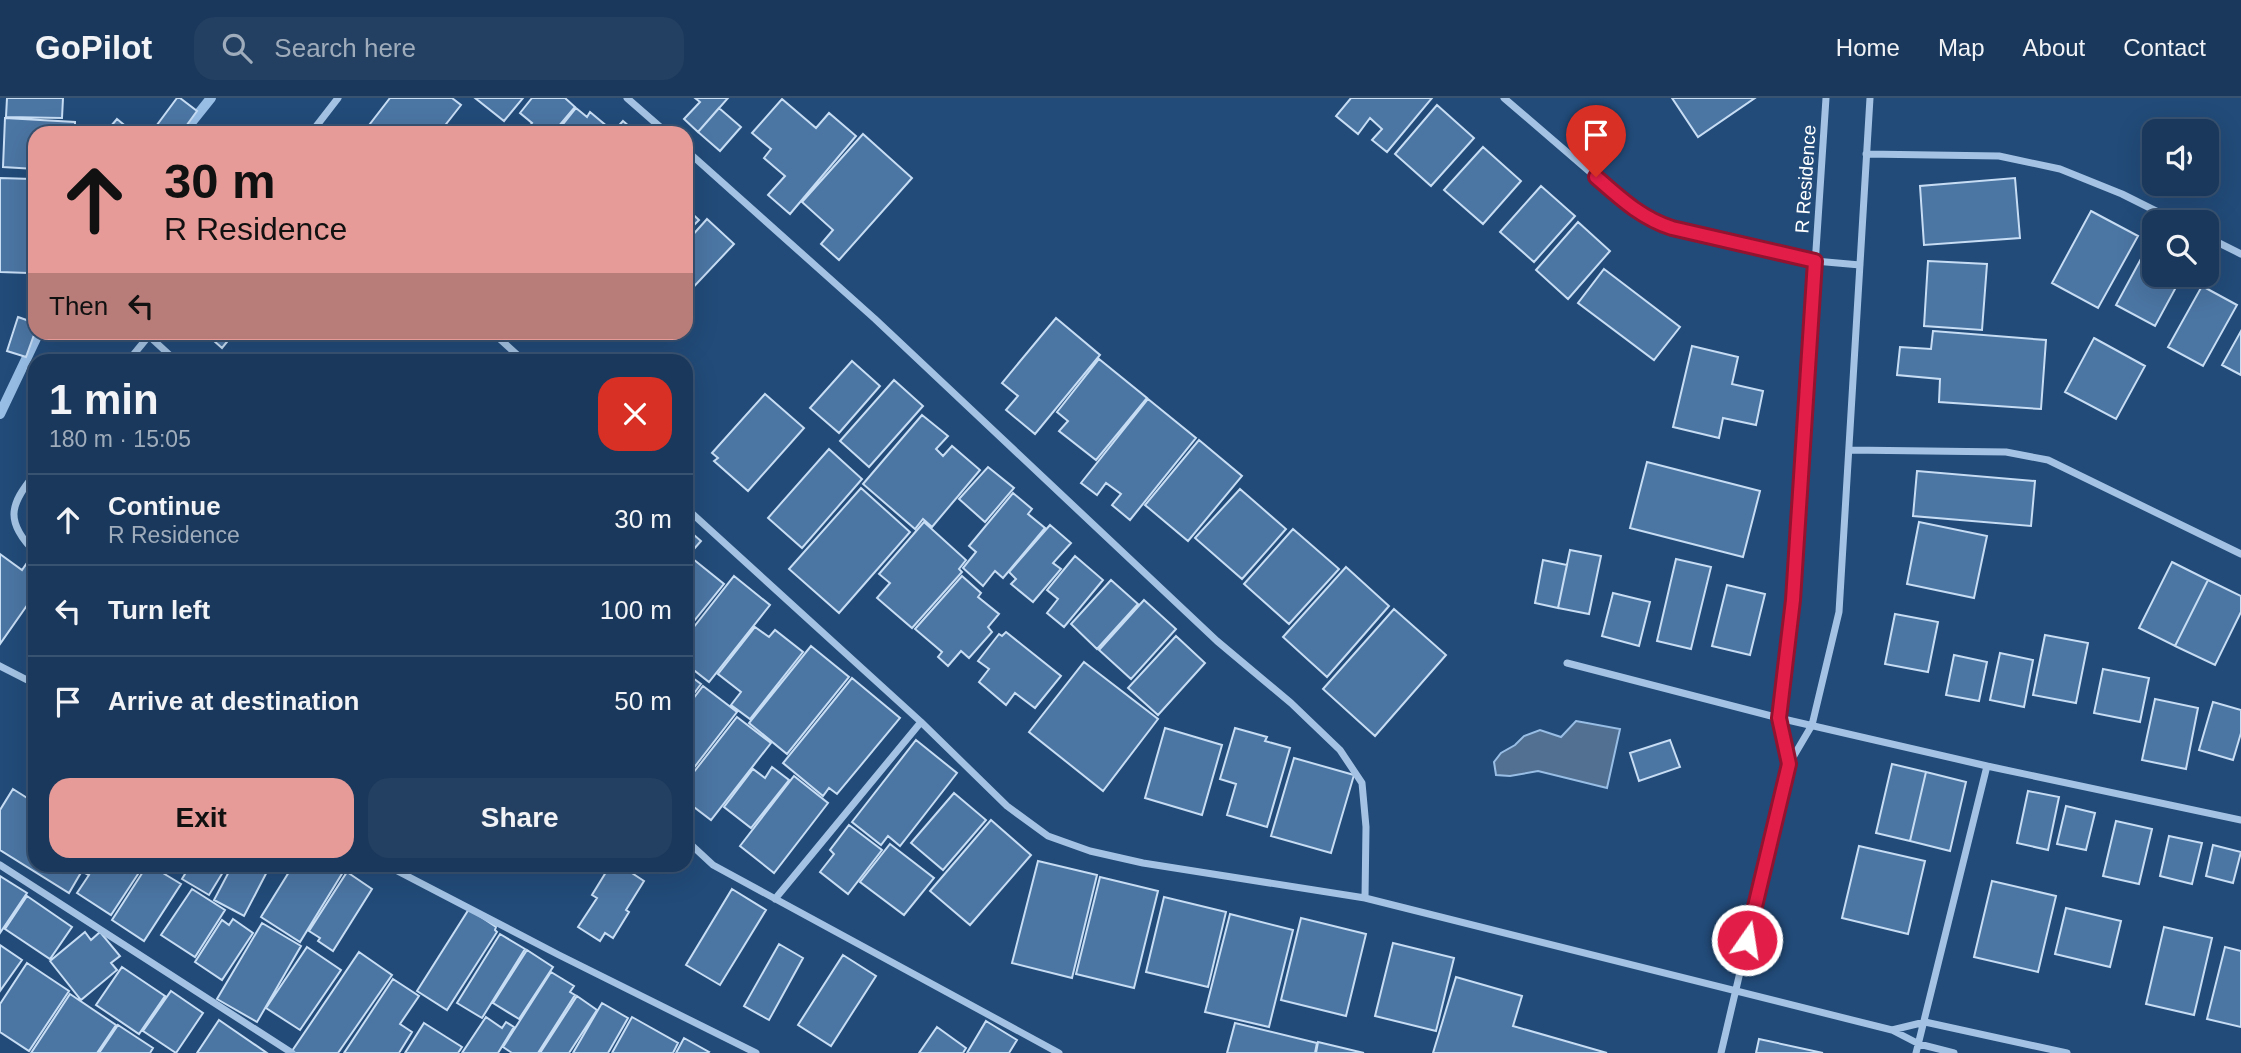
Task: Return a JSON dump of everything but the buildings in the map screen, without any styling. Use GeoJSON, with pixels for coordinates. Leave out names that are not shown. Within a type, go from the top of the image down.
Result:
{"type":"FeatureCollection","features":[{"type":"Feature","properties":{"kind":"street"},"geometry":{"type":"LineString","coordinates":[[316,126],[338,98]]}},
{"type":"Feature","properties":{"kind":"street"},"geometry":{"type":"LineString","coordinates":[[627,98],[659,126]]}},
{"type":"Feature","properties":{"kind":"street"},"geometry":{"type":"LineString","coordinates":[[1504,98],[1633,209],[1653,222],[1815,261],[1860,265]]}},
{"type":"Feature","properties":{"kind":"street","name":"R Residence"},"geometry":{"type":"LineString","coordinates":[[1789,764],[1779,718],[1793,600],[1826,98]]}},
{"type":"Feature","properties":{"kind":"street"},"geometry":{"type":"LineString","coordinates":[[1721,1053],[1789,764],[1812,725],[1839,612],[1870,98]]}},
{"type":"Feature","properties":{"kind":"street"},"geometry":{"type":"LineString","coordinates":[[1866,154],[1999,156],[2060,169],[2154,210]]}},
{"type":"Feature","properties":{"kind":"street"},"geometry":{"type":"LineString","coordinates":[[693,156],[875,319],[1217,641],[1291,702],[1340,750],[1362,783],[1366,827],[1365,898]]}},
{"type":"Feature","properties":{"kind":"street"},"geometry":{"type":"LineString","coordinates":[[2219,243],[2241,254]]}},
{"type":"Feature","properties":{"kind":"street"},"geometry":{"type":"LineString","coordinates":[[134,354],[145,340]]}},
{"type":"Feature","properties":{"kind":"street"},"geometry":{"type":"LineString","coordinates":[[156,340],[169,354]]}},
{"type":"Feature","properties":{"kind":"street"},"geometry":{"type":"LineString","coordinates":[[501,340],[516,354]]}},
{"type":"Feature","properties":{"kind":"street"},"geometry":{"type":"LineString","coordinates":[[1849,450],[2006,452],[2048,460],[2241,554]]}},
{"type":"Feature","properties":{"kind":"street"},"geometry":{"type":"LineString","coordinates":[[28,482],[19,493],[13,511],[15,527],[28,543]]}},
{"type":"Feature","properties":{"kind":"street"},"geometry":{"type":"LineString","coordinates":[[693,514],[921,723],[1007,806],[1048,836],[1090,851],[1143,863],[1365,898],[1892,1030],[1919,1044],[1954,1053]]}},
{"type":"Feature","properties":{"kind":"street"},"geometry":{"type":"LineString","coordinates":[[1567,663],[1779,718],[2241,820]]}},
{"type":"Feature","properties":{"kind":"street"},"geometry":{"type":"LineString","coordinates":[[0,666],[28,680]]}},
{"type":"Feature","properties":{"kind":"street"},"geometry":{"type":"LineString","coordinates":[[775,900],[921,723]]}},
{"type":"Feature","properties":{"kind":"street"},"geometry":{"type":"LineString","coordinates":[[1916,1053],[1987,766]]}},
{"type":"Feature","properties":{"kind":"street"},"geometry":{"type":"LineString","coordinates":[[693,846],[713,865],[775,900],[1059,1053]]}},
{"type":"Feature","properties":{"kind":"street"},"geometry":{"type":"LineString","coordinates":[[0,865],[292,1053]]}},
{"type":"Feature","properties":{"kind":"street"},"geometry":{"type":"LineString","coordinates":[[399,872],[756,1053]]}},
{"type":"Feature","properties":{"kind":"street"},"geometry":{"type":"LineString","coordinates":[[1892,1030],[1925,1022],[2067,1053]]}},
{"type":"Feature","properties":{"kind":"water"},"geometry":{"type":"Polygon","coordinates":[[[1576,721],[1620,729],[1607,788],[1538,771],[1510,776],[1496,775],[1494,762],[1501,753],[1524,736],[1540,730],[1561,737],[1576,721]]]}},
{"type":"Feature","properties":{"kind":"waterway"},"geometry":{"type":"LineString","coordinates":[[189,126],[211,98]]}},
{"type":"Feature","properties":{"kind":"waterway"},"geometry":{"type":"LineString","coordinates":[[29,354],[35,340]]}},
{"type":"Feature","properties":{"kind":"waterway"},"geometry":{"type":"LineString","coordinates":[[0,414],[28,355]]}},
{"type":"Feature","properties":{"kind":"route"},"geometry":{"type":"LineString","coordinates":[[1596,177],[1633,209],[1653,222],[1815,261],[1793,600],[1779,718],[1789,764],[1747,940]]}}]}
